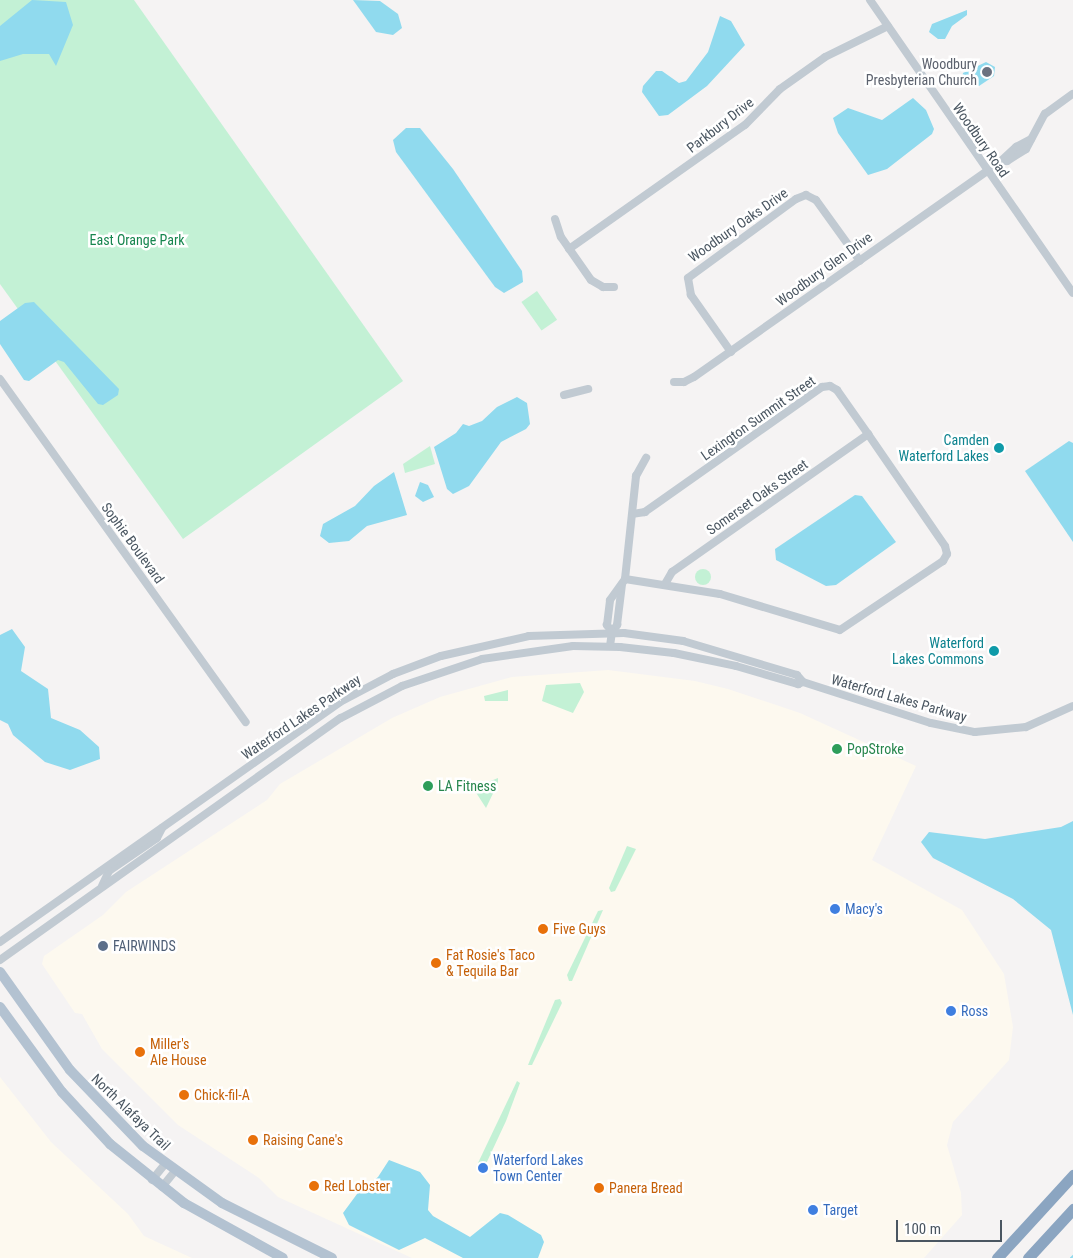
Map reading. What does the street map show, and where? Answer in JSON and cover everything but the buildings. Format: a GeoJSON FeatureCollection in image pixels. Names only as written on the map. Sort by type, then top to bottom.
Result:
{"type":"FeatureCollection","features":[{"type":"Feature","properties":{"kind":"highway"},"geometry":{"type":"LineString","coordinates":[[997,1258],[1073,1174]]}},
{"type":"Feature","properties":{"kind":"highway"},"geometry":{"type":"LineString","coordinates":[[1028,1258],[1073,1209]]}},
{"type":"Feature","properties":{"kind":"main road","name":"North Alafaya Trail"},"geometry":{"type":"LineString","coordinates":[[0,972],[87,1090],[125,1130],[165,1164],[242,1214],[332,1258]]}},
{"type":"Feature","properties":{"kind":"main road"},"geometry":{"type":"LineString","coordinates":[[0,1008],[80,1113],[110,1144],[152,1180],[211,1220],[283,1258]]}},
{"type":"Feature","properties":{"kind":"street","name":"Woodbury Road"},"geometry":{"type":"LineString","coordinates":[[870,0],[1073,293]]}},
{"type":"Feature","properties":{"kind":"street","name":"Parkbury Drive"},"geometry":{"type":"LineString","coordinates":[[569,249],[745,125],[780,89],[825,57],[888,26]]}},
{"type":"Feature","properties":{"kind":"street","name":"Woodbury Glen Drive"},"geometry":{"type":"LineString","coordinates":[[674,382],[689,380],[987,170],[1001,161],[1007,162],[1020,153],[1031,139],[1045,114],[1073,94]]}},
{"type":"Feature","properties":{"kind":"street","name":"Woodbury Oaks Drive"},"geometry":{"type":"LineString","coordinates":[[731,352],[691,295],[688,278],[796,198],[806,195],[816,200],[860,261]]}},
{"type":"Feature","properties":{"kind":"street"},"geometry":{"type":"LineString","coordinates":[[555,219],[558,232],[594,283],[614,287]]}},
{"type":"Feature","properties":{"kind":"street","name":"Sophie Boulevard"},"geometry":{"type":"LineString","coordinates":[[0,379],[246,722]]}},
{"type":"Feature","properties":{"kind":"street","name":"Lexington Summit Street"},"geometry":{"type":"LineString","coordinates":[[624,581],[665,584],[729,596],[840,630],[942,561],[947,554],[945,546],[837,390],[824,386],[645,512],[633,514]]}},
{"type":"Feature","properties":{"kind":"street"},"geometry":{"type":"LineString","coordinates":[[564,395],[588,389]]}},
{"type":"Feature","properties":{"kind":"street","name":"Somerset Oaks Street"},"geometry":{"type":"LineString","coordinates":[[665,584],[672,572],[868,434]]}},
{"type":"Feature","properties":{"kind":"street"},"geometry":{"type":"LineString","coordinates":[[610,646],[612,632],[607,625],[610,600],[624,581],[637,471],[646,458]]}},
{"type":"Feature","properties":{"kind":"street","name":"Waterford Lakes Parkway"},"geometry":{"type":"LineString","coordinates":[[0,942],[340,702],[386,678],[428,661],[516,638],[612,632],[683,641],[796,675],[803,682],[924,721],[967,731],[993,732],[1026,727],[1073,706]]}},
{"type":"Feature","properties":{"kind":"street","name":"Waterford Lakes Parkway"},"geometry":{"type":"LineString","coordinates":[[0,960],[333,723],[384,694],[432,674],[514,652],[560,647],[610,646],[689,655],[798,684],[803,682]]}},
{"type":"Feature","properties":{"kind":"street"},"geometry":{"type":"LineString","coordinates":[[428,661],[432,674]]}},
{"type":"Feature","properties":{"kind":"street"},"geometry":{"type":"LineString","coordinates":[[101,887],[109,871],[157,838],[163,826]]}},
{"type":"Feature","properties":{"kind":"street"},"geometry":{"type":"LineString","coordinates":[[152,1180],[165,1164]]}},
{"type":"Feature","properties":{"kind":"street"},"geometry":{"type":"LineString","coordinates":[[162,1187],[175,1171]]}},
{"type":"Feature","properties":{"kind":"shaded area","name":"Waterford Lakes Town Center"},"geometry":{"type":"Polygon","coordinates":[[[608,670],[695,681],[728,689],[800,713],[916,766],[872,860],[962,910],[1004,974],[1013,1027],[1009,1060],[953,1122],[947,1145],[961,1193],[962,1215],[924,1258],[412,1258],[278,1197],[259,1178],[178,1125],[102,1049],[82,1014],[75,1013],[42,964],[44,956],[103,915],[126,892],[267,800],[280,784],[392,718],[440,697],[512,677],[608,670]]]}},
{"type":"Feature","properties":{"kind":"shaded area"},"geometry":{"type":"Polygon","coordinates":[[[0,1077],[51,1142],[128,1214],[144,1236],[192,1258],[0,1258],[0,1077]]]}},
{"type":"Feature","properties":{"kind":"green space","name":"East Orange Park"},"geometry":{"type":"Polygon","coordinates":[[[0,0],[134,0],[403,381],[183,539],[0,284],[0,0]]]}},
{"type":"Feature","properties":{"kind":"green space"},"geometry":{"type":"Polygon","coordinates":[[[537,291],[557,320],[542,331],[521,302],[537,291]]]}},
{"type":"Feature","properties":{"kind":"green space"},"geometry":{"type":"Polygon","coordinates":[[[430,446],[435,464],[405,473],[403,464],[430,446]]]}},
{"type":"Feature","properties":{"kind":"green space"},"geometry":{"type":"Polygon","coordinates":[[[700,569],[706,569],[711,574],[709,583],[700,585],[695,580],[695,574],[700,569]]]}},
{"type":"Feature","properties":{"kind":"green space"},"geometry":{"type":"Polygon","coordinates":[[[580,683],[584,692],[573,713],[542,701],[546,685],[580,683]]]}},
{"type":"Feature","properties":{"kind":"green space"},"geometry":{"type":"Polygon","coordinates":[[[508,690],[508,701],[485,701],[484,696],[508,690]]]}},
{"type":"Feature","properties":{"kind":"green space"},"geometry":{"type":"Polygon","coordinates":[[[498,778],[498,783],[486,808],[473,788],[498,778]]]}},
{"type":"Feature","properties":{"kind":"green space"},"geometry":{"type":"Polygon","coordinates":[[[627,846],[636,849],[615,891],[611,892],[609,888],[627,846]]]}},
{"type":"Feature","properties":{"kind":"green space"},"geometry":{"type":"Polygon","coordinates":[[[603,910],[572,981],[569,981],[567,975],[598,911],[603,910]]]}},
{"type":"Feature","properties":{"kind":"green space"},"geometry":{"type":"Polygon","coordinates":[[[560,999],[562,1003],[532,1065],[528,1065],[555,1000],[560,999]]]}},
{"type":"Feature","properties":{"kind":"green space"},"geometry":{"type":"Polygon","coordinates":[[[517,1081],[520,1083],[506,1121],[485,1166],[481,1168],[478,1163],[517,1081]]]}},
{"type":"Feature","properties":{"kind":"water"},"geometry":{"type":"Polygon","coordinates":[[[32,0],[66,2],[73,25],[56,66],[49,54],[23,54],[0,61],[0,26],[32,0]]]}},
{"type":"Feature","properties":{"kind":"water"},"geometry":{"type":"Polygon","coordinates":[[[353,0],[380,1],[398,14],[402,28],[393,35],[376,32],[353,0]]]}},
{"type":"Feature","properties":{"kind":"water"},"geometry":{"type":"Polygon","coordinates":[[[967,10],[967,15],[952,26],[945,39],[938,39],[929,32],[932,24],[967,10]]]}},
{"type":"Feature","properties":{"kind":"water"},"geometry":{"type":"Polygon","coordinates":[[[720,16],[731,21],[745,45],[707,86],[668,115],[659,116],[642,92],[643,86],[656,71],[662,71],[679,83],[686,81],[708,52],[720,16]]]}},
{"type":"Feature","properties":{"kind":"water"},"geometry":{"type":"Polygon","coordinates":[[[986,62],[995,67],[994,76],[979,86],[967,85],[962,79],[963,73],[986,62]]]}},
{"type":"Feature","properties":{"kind":"water"},"geometry":{"type":"Polygon","coordinates":[[[913,98],[926,110],[934,129],[932,134],[887,169],[868,175],[838,133],[833,118],[848,108],[882,120],[913,98]]]}},
{"type":"Feature","properties":{"kind":"water"},"geometry":{"type":"Polygon","coordinates":[[[406,128],[420,128],[453,169],[522,271],[523,282],[504,293],[495,287],[396,152],[393,140],[406,128]]]}},
{"type":"Feature","properties":{"kind":"water"},"geometry":{"type":"Polygon","coordinates":[[[34,302],[119,389],[118,395],[103,405],[98,404],[64,362],[58,360],[29,381],[24,380],[0,344],[0,321],[25,303],[34,302]]]}},
{"type":"Feature","properties":{"kind":"water"},"geometry":{"type":"Polygon","coordinates":[[[517,397],[527,403],[530,424],[526,429],[501,442],[469,486],[453,494],[447,489],[434,447],[456,433],[463,424],[469,426],[482,421],[497,407],[517,397]]]}},
{"type":"Feature","properties":{"kind":"water"},"geometry":{"type":"Polygon","coordinates":[[[1069,441],[1073,443],[1073,542],[1025,471],[1069,441]]]}},
{"type":"Feature","properties":{"kind":"water"},"geometry":{"type":"Polygon","coordinates":[[[394,472],[407,515],[367,526],[349,541],[329,543],[320,536],[323,524],[355,506],[374,486],[394,472]]]}},
{"type":"Feature","properties":{"kind":"water"},"geometry":{"type":"Polygon","coordinates":[[[420,482],[428,485],[434,497],[423,502],[415,496],[420,482]]]}},
{"type":"Feature","properties":{"kind":"water"},"geometry":{"type":"Polygon","coordinates":[[[855,495],[862,496],[896,542],[836,585],[826,586],[776,560],[775,549],[855,495]]]}},
{"type":"Feature","properties":{"kind":"water"},"geometry":{"type":"Polygon","coordinates":[[[12,629],[25,647],[21,671],[48,689],[51,718],[80,730],[99,747],[100,759],[70,770],[45,762],[13,735],[8,724],[0,720],[0,635],[12,629]]]}},
{"type":"Feature","properties":{"kind":"water"},"geometry":{"type":"Polygon","coordinates":[[[1073,821],[1073,1015],[1051,930],[1013,899],[933,858],[921,842],[929,832],[985,839],[1061,827],[1073,821]]]}},
{"type":"Feature","properties":{"kind":"water"},"geometry":{"type":"Polygon","coordinates":[[[389,1160],[420,1172],[430,1185],[428,1210],[433,1216],[470,1237],[500,1213],[508,1215],[541,1235],[544,1242],[538,1258],[463,1258],[425,1238],[399,1250],[349,1225],[343,1213],[357,1194],[378,1177],[389,1160]]]}},
{"type":"Feature","properties":{"kind":"place","name":"Woodbury Presbyterian Church"},"geometry":{"type":"Point","coordinates":[987,72]}},
{"type":"Feature","properties":{"kind":"place","name":"Camden Waterford Lakes"},"geometry":{"type":"Point","coordinates":[999,448]}},
{"type":"Feature","properties":{"kind":"place","name":"Waterford Lakes Commons"},"geometry":{"type":"Point","coordinates":[994,651]}},
{"type":"Feature","properties":{"kind":"place","name":"PopStroke"},"geometry":{"type":"Point","coordinates":[837,749]}},
{"type":"Feature","properties":{"kind":"place","name":"LA Fitness"},"geometry":{"type":"Point","coordinates":[428,786]}},
{"type":"Feature","properties":{"kind":"place","name":"Macy's"},"geometry":{"type":"Point","coordinates":[835,909]}},
{"type":"Feature","properties":{"kind":"place","name":"Five Guys"},"geometry":{"type":"Point","coordinates":[543,929]}},
{"type":"Feature","properties":{"kind":"place","name":"FAIRWINDS"},"geometry":{"type":"Point","coordinates":[103,946]}},
{"type":"Feature","properties":{"kind":"place","name":"Fat Rosie's Taco & Tequila Bar"},"geometry":{"type":"Point","coordinates":[436,963]}},
{"type":"Feature","properties":{"kind":"place","name":"Ross"},"geometry":{"type":"Point","coordinates":[951,1011]}},
{"type":"Feature","properties":{"kind":"place","name":"Miller's Ale House"},"geometry":{"type":"Point","coordinates":[140,1052]}},
{"type":"Feature","properties":{"kind":"place","name":"Chick-fil-A"},"geometry":{"type":"Point","coordinates":[184,1095]}},
{"type":"Feature","properties":{"kind":"place","name":"Raising Cane's"},"geometry":{"type":"Point","coordinates":[253,1140]}},
{"type":"Feature","properties":{"kind":"place","name":"Waterford Lakes Town Center"},"geometry":{"type":"Point","coordinates":[483,1168]}},
{"type":"Feature","properties":{"kind":"place","name":"Red Lobster"},"geometry":{"type":"Point","coordinates":[314,1186]}},
{"type":"Feature","properties":{"kind":"place","name":"Panera Bread"},"geometry":{"type":"Point","coordinates":[599,1188]}},
{"type":"Feature","properties":{"kind":"place","name":"Target"},"geometry":{"type":"Point","coordinates":[813,1210]}}]}
